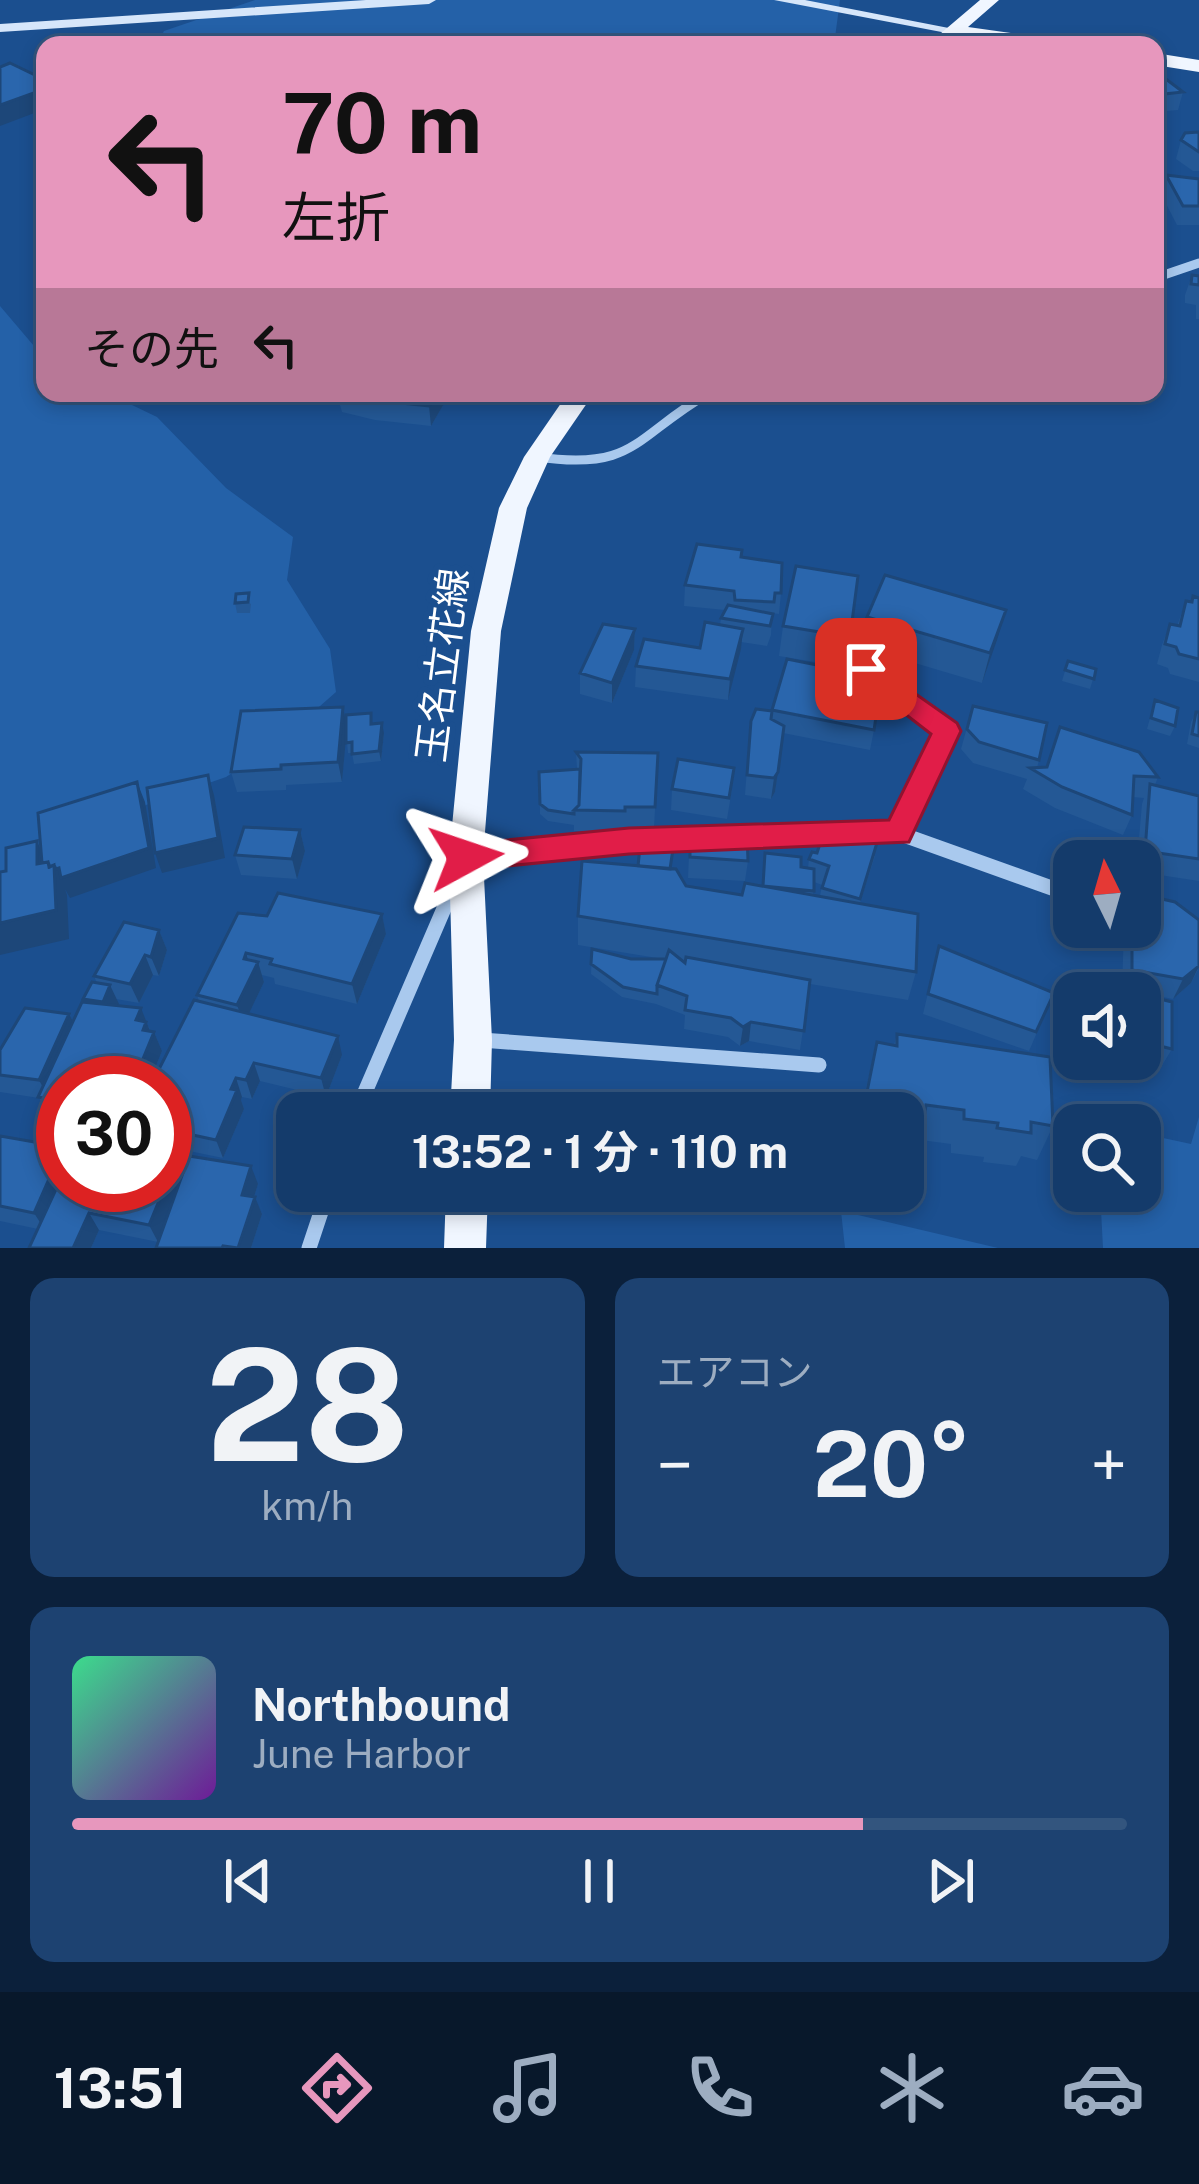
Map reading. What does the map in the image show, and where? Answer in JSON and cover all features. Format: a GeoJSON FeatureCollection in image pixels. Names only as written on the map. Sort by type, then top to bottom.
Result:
{"type":"FeatureCollection","features":[{"type":"Feature","properties":{"kind":"main road"},"geometry":{"type":"LineString","coordinates":[[945,36],[989,0]]}},
{"type":"Feature","properties":{"kind":"main road"},"geometry":{"type":"LineString","coordinates":[[952,29],[1000,36]]}},
{"type":"Feature","properties":{"kind":"main road"},"geometry":{"type":"LineString","coordinates":[[1164,60],[1199,66]]}},
{"type":"Feature","properties":{"kind":"main road","name":"玉名立花線"},"geometry":{"type":"LineString","coordinates":[[471,1092],[466,857],[486,631],[513,508],[537,457],[575,402]]}},
{"type":"Feature","properties":{"kind":"main road"},"geometry":{"type":"LineString","coordinates":[[465,1248],[466,1212]]}},
{"type":"Feature","properties":{"kind":"street"},"geometry":{"type":"LineString","coordinates":[[0,28],[429,0]]}},
{"type":"Feature","properties":{"kind":"street"},"geometry":{"type":"LineString","coordinates":[[781,0],[952,29]]}},
{"type":"Feature","properties":{"kind":"street"},"geometry":{"type":"LineString","coordinates":[[1164,275],[1199,262]]}},
{"type":"Feature","properties":{"kind":"street"},"geometry":{"type":"LineString","coordinates":[[537,457],[587,463],[626,454],[691,402]]}},
{"type":"Feature","properties":{"kind":"street"},"geometry":{"type":"LineString","coordinates":[[866,669],[947,731],[898,833]]}},
{"type":"Feature","properties":{"kind":"street"},"geometry":{"type":"LineString","coordinates":[[365,1092],[466,857],[629,841],[898,833],[1053,888]]}},
{"type":"Feature","properties":{"kind":"street"},"geometry":{"type":"LineString","coordinates":[[473,1040],[819,1065]]}},
{"type":"Feature","properties":{"kind":"street"},"geometry":{"type":"LineString","coordinates":[[309,1248],[321,1212]]}},
{"type":"Feature","properties":{"kind":"shaded area"},"geometry":{"type":"Polygon","coordinates":[[[255,0],[840,0],[835,36],[162,36],[164,31],[255,0]]]}},
{"type":"Feature","properties":{"kind":"shaded area"},"geometry":{"type":"Polygon","coordinates":[[[0,306],[36,348],[36,402],[126,402],[157,417],[226,488],[293,537],[287,580],[330,649],[336,692],[278,743],[226,777],[146,805],[18,902],[0,907],[0,306]]]}},
{"type":"Feature","properties":{"kind":"shaded area"},"geometry":{"type":"Polygon","coordinates":[[[1199,1117],[1199,1248],[1103,1248],[1101,1212],[1161,1212],[1161,1138],[1191,1144],[1199,1117]]]}},
{"type":"Feature","properties":{"kind":"shaded area"},"geometry":{"type":"Polygon","coordinates":[[[841,1212],[998,1248],[845,1248],[841,1212]]]}},
{"type":"Feature","properties":{"kind":"building"},"geometry":{"type":"Polygon","coordinates":[[[10,63],[36,74],[36,92],[0,105],[0,67],[10,63]]]}},
{"type":"Feature","properties":{"kind":"building"},"geometry":{"type":"Polygon","coordinates":[[[1164,78],[1183,92],[1164,94],[1164,78]]]}},
{"type":"Feature","properties":{"kind":"building"},"geometry":{"type":"Polygon","coordinates":[[[1199,132],[1199,152],[1181,140],[1185,133],[1199,132]]]}},
{"type":"Feature","properties":{"kind":"building"},"geometry":{"type":"Polygon","coordinates":[[[1166,175],[1199,179],[1199,206],[1183,206],[1166,175]]]}},
{"type":"Feature","properties":{"kind":"building"},"geometry":{"type":"Polygon","coordinates":[[[697,544],[742,550],[741,557],[782,563],[781,593],[775,593],[774,602],[735,600],[734,591],[685,585],[697,544]]]}},
{"type":"Feature","properties":{"kind":"building"},"geometry":{"type":"Polygon","coordinates":[[[796,566],[858,576],[850,637],[783,626],[796,566]]]}},
{"type":"Feature","properties":{"kind":"building"},"geometry":{"type":"Polygon","coordinates":[[[885,575],[1006,610],[990,653],[867,617],[885,575]]]}},
{"type":"Feature","properties":{"kind":"building"},"geometry":{"type":"Polygon","coordinates":[[[249,593],[248,602],[235,603],[236,594],[249,593]]]}},
{"type":"Feature","properties":{"kind":"building"},"geometry":{"type":"Polygon","coordinates":[[[1193,596],[1199,598],[1199,659],[1165,644],[1170,624],[1180,626],[1186,601],[1192,602],[1193,596]]]}},
{"type":"Feature","properties":{"kind":"building"},"geometry":{"type":"Polygon","coordinates":[[[728,605],[773,614],[770,626],[721,618],[728,605]]]}},
{"type":"Feature","properties":{"kind":"building"},"geometry":{"type":"Polygon","coordinates":[[[705,622],[743,629],[730,679],[636,666],[644,639],[700,648],[705,622]]]}},
{"type":"Feature","properties":{"kind":"building"},"geometry":{"type":"Polygon","coordinates":[[[603,624],[635,629],[612,683],[580,673],[603,624]]]}},
{"type":"Feature","properties":{"kind":"building"},"geometry":{"type":"Polygon","coordinates":[[[787,659],[882,678],[874,730],[772,710],[787,659]]]}},
{"type":"Feature","properties":{"kind":"building"},"geometry":{"type":"Polygon","coordinates":[[[1068,661],[1096,669],[1094,679],[1065,670],[1068,661]]]}},
{"type":"Feature","properties":{"kind":"building"},"geometry":{"type":"Polygon","coordinates":[[[1155,700],[1178,708],[1175,726],[1151,718],[1155,700]]]}},
{"type":"Feature","properties":{"kind":"building"},"geometry":{"type":"Polygon","coordinates":[[[973,706],[1047,723],[1039,760],[979,742],[967,729],[973,706]]]}},
{"type":"Feature","properties":{"kind":"building"},"geometry":{"type":"Polygon","coordinates":[[[343,707],[338,762],[231,772],[241,711],[343,707]]]}},
{"type":"Feature","properties":{"kind":"building"},"geometry":{"type":"Polygon","coordinates":[[[756,709],[772,711],[771,719],[784,726],[774,778],[747,775],[756,709]]]}},
{"type":"Feature","properties":{"kind":"building"},"geometry":{"type":"Polygon","coordinates":[[[1199,712],[1199,736],[1192,734],[1199,712]]]}},
{"type":"Feature","properties":{"kind":"building"},"geometry":{"type":"Polygon","coordinates":[[[371,713],[371,724],[382,723],[379,751],[352,754],[352,742],[346,743],[346,715],[371,713]]]}},
{"type":"Feature","properties":{"kind":"building"},"geometry":{"type":"Polygon","coordinates":[[[1060,727],[1139,752],[1158,777],[1134,776],[1132,815],[1062,787],[1030,768],[1047,767],[1060,727]]]}},
{"type":"Feature","properties":{"kind":"building"},"geometry":{"type":"Polygon","coordinates":[[[576,752],[658,753],[655,807],[574,810],[579,805],[581,759],[576,752]]]}},
{"type":"Feature","properties":{"kind":"building"},"geometry":{"type":"Polygon","coordinates":[[[678,759],[734,768],[729,798],[672,789],[678,759]]]}},
{"type":"Feature","properties":{"kind":"building"},"geometry":{"type":"Polygon","coordinates":[[[580,769],[579,805],[574,814],[540,804],[539,772],[580,769]]]}},
{"type":"Feature","properties":{"kind":"building"},"geometry":{"type":"Polygon","coordinates":[[[208,775],[218,838],[155,853],[147,788],[208,775]]]}},
{"type":"Feature","properties":{"kind":"building"},"geometry":{"type":"Polygon","coordinates":[[[137,782],[149,848],[61,878],[59,868],[42,863],[38,813],[137,782]]]}},
{"type":"Feature","properties":{"kind":"building"},"geometry":{"type":"Polygon","coordinates":[[[1150,784],[1199,796],[1199,859],[1161,853],[1161,840],[1146,840],[1150,784]]]}},
{"type":"Feature","properties":{"kind":"building"},"geometry":{"type":"Polygon","coordinates":[[[827,822],[879,836],[860,899],[822,888],[829,866],[809,859],[812,852],[817,853],[827,822]]]}},
{"type":"Feature","properties":{"kind":"building"},"geometry":{"type":"Polygon","coordinates":[[[244,827],[300,830],[292,859],[235,855],[244,827]]]}},
{"type":"Feature","properties":{"kind":"building"},"geometry":{"type":"Polygon","coordinates":[[[690,831],[747,834],[748,861],[690,857],[690,831]]]}},
{"type":"Feature","properties":{"kind":"building"},"geometry":{"type":"Polygon","coordinates":[[[641,838],[674,842],[670,869],[638,866],[641,838]]]}},
{"type":"Feature","properties":{"kind":"building"},"geometry":{"type":"Polygon","coordinates":[[[37,841],[37,864],[54,865],[56,910],[0,923],[0,872],[6,871],[6,848],[37,841]]]}},
{"type":"Feature","properties":{"kind":"building"},"geometry":{"type":"Polygon","coordinates":[[[765,853],[801,857],[801,867],[814,869],[814,891],[763,886],[765,853]]]}},
{"type":"Feature","properties":{"kind":"building"},"geometry":{"type":"Polygon","coordinates":[[[582,861],[676,869],[686,886],[742,895],[745,883],[918,914],[916,972],[578,916],[582,861]]]}},
{"type":"Feature","properties":{"kind":"building"},"geometry":{"type":"Polygon","coordinates":[[[278,893],[382,914],[352,984],[270,964],[272,959],[246,953],[244,959],[258,962],[237,1005],[197,995],[238,913],[267,916],[278,893]]]}},
{"type":"Feature","properties":{"kind":"building"},"geometry":{"type":"Polygon","coordinates":[[[1161,899],[1175,902],[1199,920],[1199,966],[1183,979],[1132,970],[1132,948],[1161,948],[1161,899]]]}},
{"type":"Feature","properties":{"kind":"building"},"geometry":{"type":"Polygon","coordinates":[[[124,922],[159,930],[151,957],[145,955],[130,984],[94,976],[124,922]]]}},
{"type":"Feature","properties":{"kind":"building"},"geometry":{"type":"Polygon","coordinates":[[[939,946],[1053,993],[1036,1032],[928,994],[939,946]]]}},
{"type":"Feature","properties":{"kind":"building"},"geometry":{"type":"Polygon","coordinates":[[[592,949],[631,959],[666,959],[657,994],[623,987],[591,964],[592,949]]]}},
{"type":"Feature","properties":{"kind":"building"},"geometry":{"type":"Polygon","coordinates":[[[669,950],[685,963],[686,957],[810,980],[804,1031],[751,1022],[743,1027],[731,1018],[685,1010],[687,996],[657,985],[669,950]]]}},
{"type":"Feature","properties":{"kind":"building"},"geometry":{"type":"Polygon","coordinates":[[[92,982],[110,985],[103,1002],[83,999],[92,982]]]}},
{"type":"Feature","properties":{"kind":"building"},"geometry":{"type":"Polygon","coordinates":[[[1161,999],[1172,1002],[1172,1049],[1161,1046],[1161,999]]]}},
{"type":"Feature","properties":{"kind":"building"},"geometry":{"type":"Polygon","coordinates":[[[194,1000],[338,1036],[321,1078],[254,1063],[246,1080],[236,1078],[231,1089],[237,1090],[216,1140],[192,1135],[192,1056],[166,1056],[194,1000]]]}},
{"type":"Feature","properties":{"kind":"building"},"geometry":{"type":"Polygon","coordinates":[[[82,1002],[141,1008],[136,1020],[146,1022],[143,1030],[154,1032],[144,1056],[57,1056],[82,1002]]]}},
{"type":"Feature","properties":{"kind":"building"},"geometry":{"type":"Polygon","coordinates":[[[25,1008],[69,1014],[50,1056],[36,1056],[36,1080],[0,1075],[0,1050],[25,1008]]]}},
{"type":"Feature","properties":{"kind":"building"},"geometry":{"type":"Polygon","coordinates":[[[897,1034],[1050,1057],[1053,1126],[1031,1122],[1031,1133],[997,1128],[998,1123],[964,1119],[964,1110],[926,1105],[924,1119],[924,1092],[867,1092],[877,1042],[897,1046],[897,1034]]]}},
{"type":"Feature","properties":{"kind":"building"},"geometry":{"type":"Polygon","coordinates":[[[0,1136],[36,1142],[34,1213],[0,1206],[0,1136]]]}},
{"type":"Feature","properties":{"kind":"building"},"geometry":{"type":"Polygon","coordinates":[[[192,1156],[251,1166],[242,1195],[255,1197],[238,1248],[156,1248],[169,1212],[192,1212],[192,1156]]]}},
{"type":"Feature","properties":{"kind":"building"},"geometry":{"type":"Polygon","coordinates":[[[46,1212],[154,1212],[149,1225],[89,1213],[73,1248],[29,1248],[46,1212]]]}},
{"type":"Feature","properties":{"kind":"route"},"geometry":{"type":"LineString","coordinates":[[466,857],[629,841],[898,833],[947,731],[866,669]]}}]}
